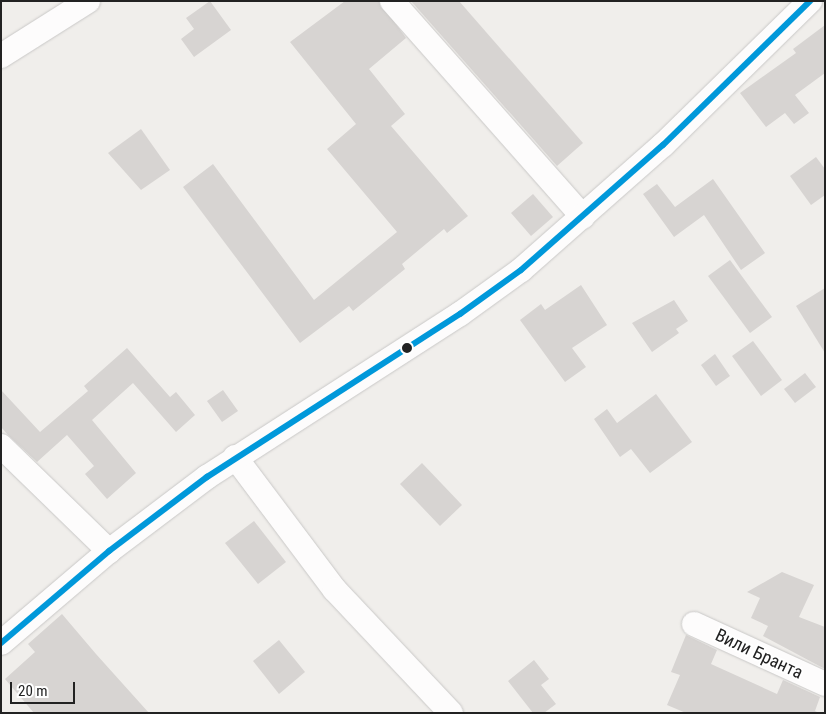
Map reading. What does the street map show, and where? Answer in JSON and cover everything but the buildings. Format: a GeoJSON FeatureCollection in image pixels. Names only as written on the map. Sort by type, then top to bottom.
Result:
{"type":"FeatureCollection","features":[{"type":"Feature","properties":{"kind":"street"},"geometry":{"type":"LineString","coordinates":[[1,56],[88,1]]}},
{"type":"Feature","properties":{"kind":"street"},"geometry":{"type":"LineString","coordinates":[[392,1],[583,217]]}},
{"type":"Feature","properties":{"kind":"street"},"geometry":{"type":"LineString","coordinates":[[1,643],[109,551],[235,457],[460,314],[583,217],[810,1]]}},
{"type":"Feature","properties":{"kind":"street"},"geometry":{"type":"LineString","coordinates":[[1,446],[109,551]]}},
{"type":"Feature","properties":{"kind":"street"},"geometry":{"type":"LineString","coordinates":[[235,457],[335,590],[451,713]]}},
{"type":"Feature","properties":{"kind":"street","name":"Вили Бранта"},"geometry":{"type":"LineString","coordinates":[[694,624],[825,684]]}},
{"type":"Feature","properties":{"kind":"transit line"},"geometry":{"type":"LineString","coordinates":[[1,643],[109,551],[207,477],[460,314],[521,270],[663,145],[810,1]]}}]}
